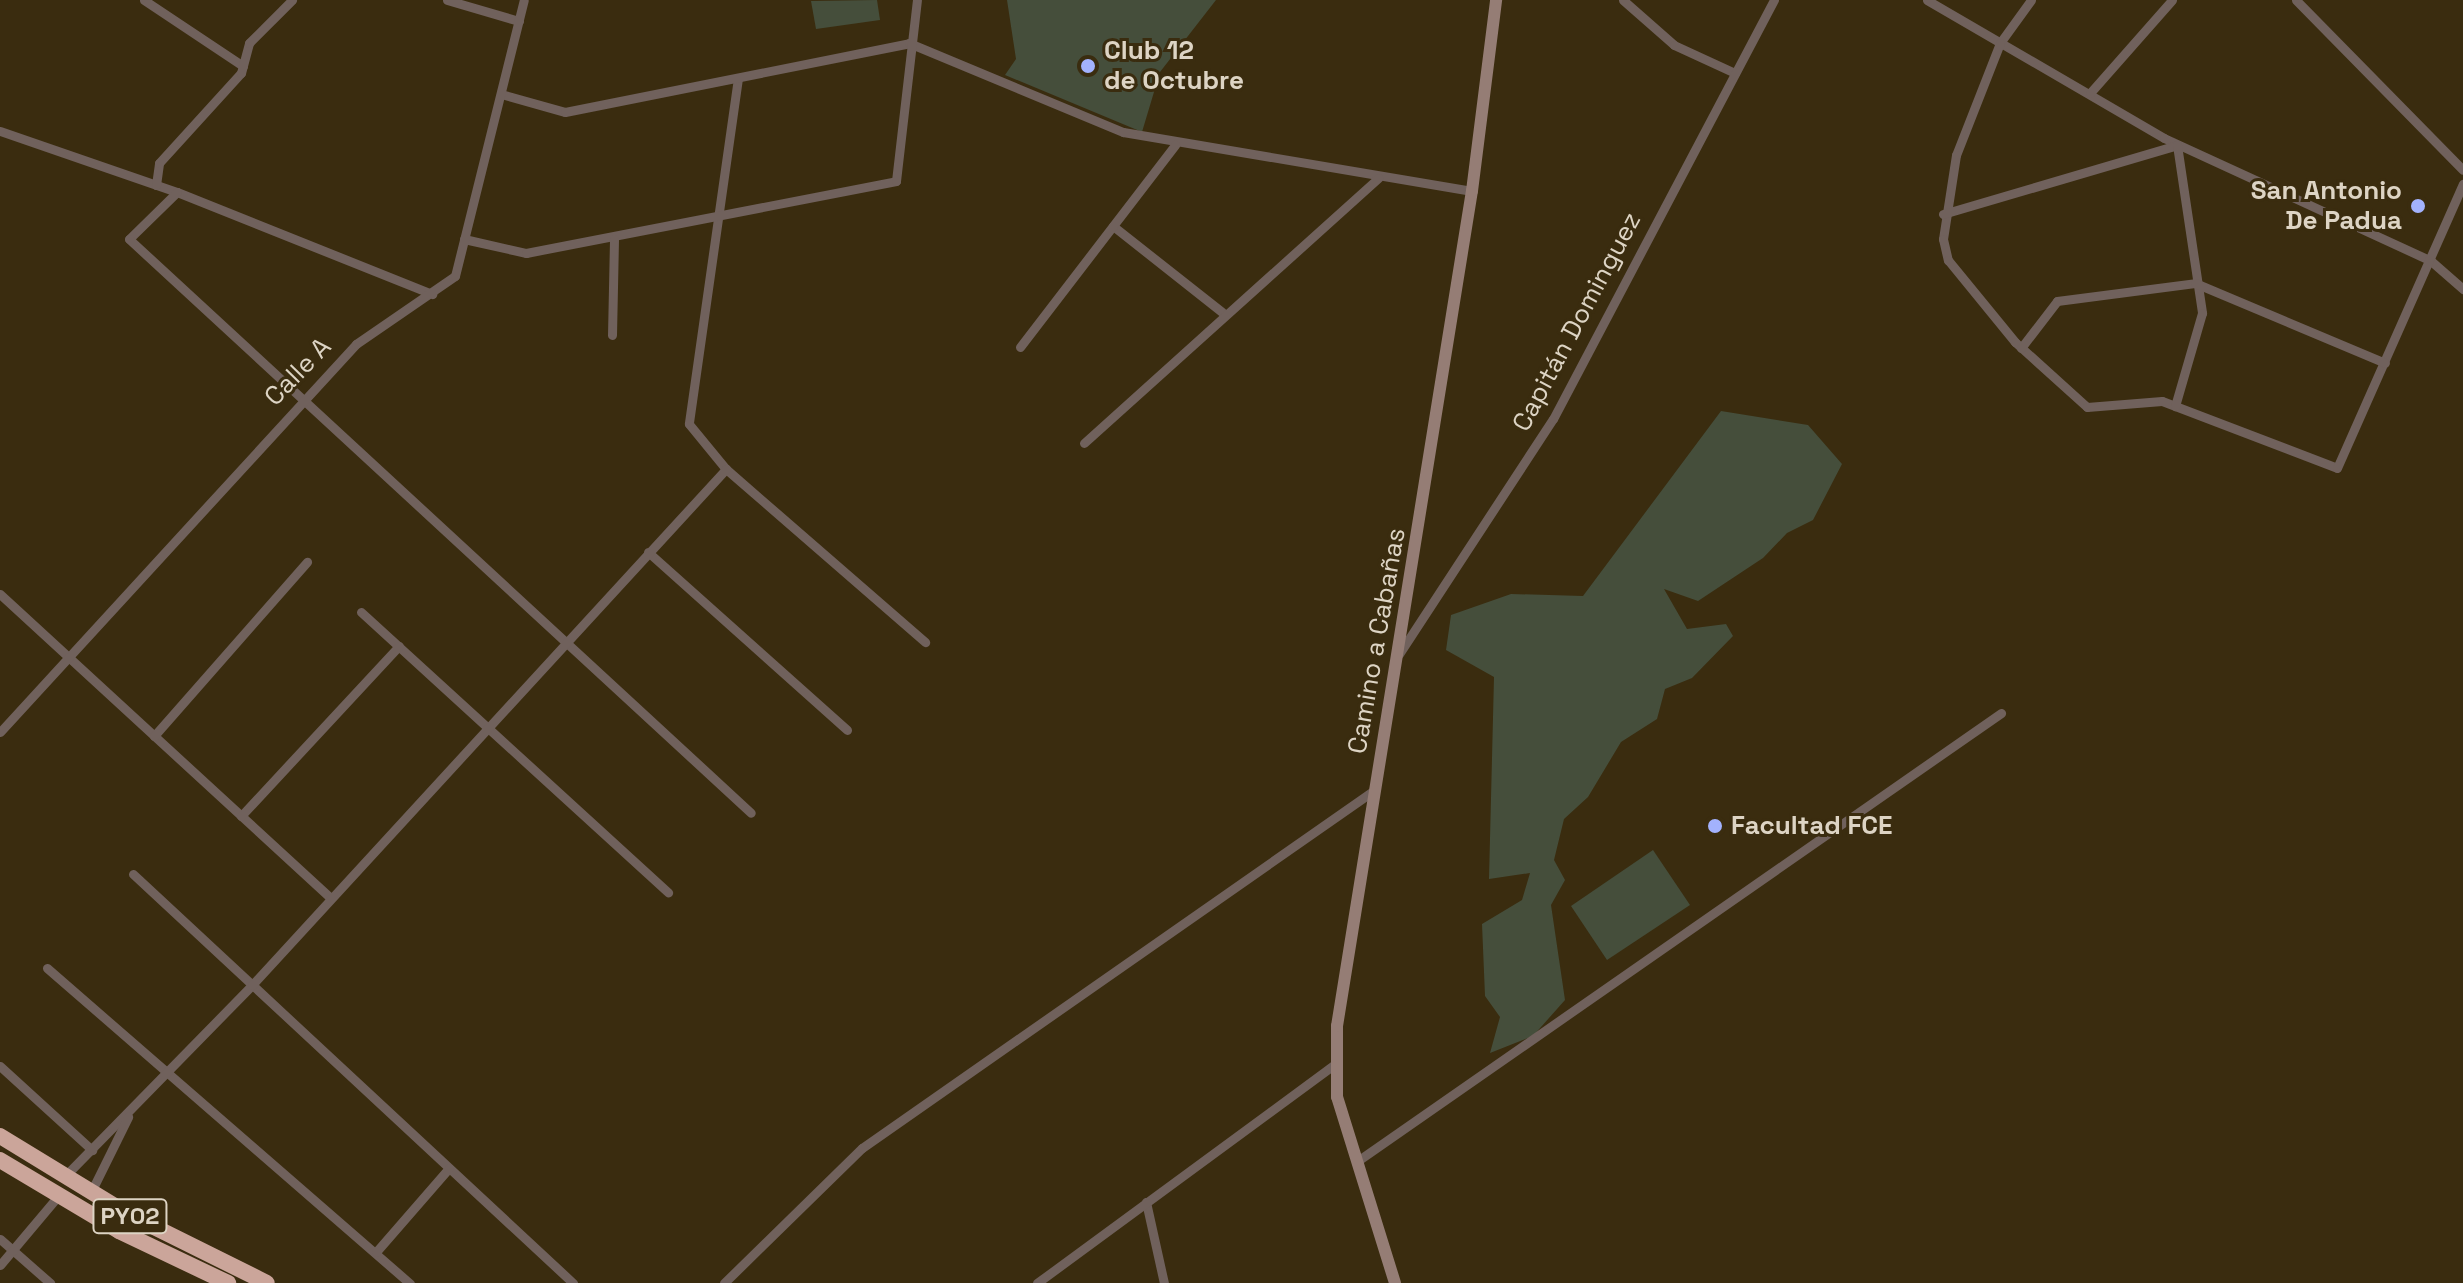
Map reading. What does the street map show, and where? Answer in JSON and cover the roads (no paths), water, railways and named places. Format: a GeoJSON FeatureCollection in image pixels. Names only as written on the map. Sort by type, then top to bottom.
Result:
{"type":"FeatureCollection","features":[{"type":"Feature","properties":{"kind":"highway","name":"PY02"},"geometry":{"type":"LineString","coordinates":[[0,1136],[91,1192],[267,1283]]}},
{"type":"Feature","properties":{"kind":"highway","name":"PY02"},"geometry":{"type":"LineString","coordinates":[[0,1160],[59,1195],[225,1282]]}},
{"type":"Feature","properties":{"kind":"street"},"geometry":{"type":"LineString","coordinates":[[144,0],[243,66]]}},
{"type":"Feature","properties":{"kind":"street"},"geometry":{"type":"LineString","coordinates":[[156,185],[159,163],[243,66],[249,43],[292,0]]}},
{"type":"Feature","properties":{"kind":"street"},"geometry":{"type":"LineString","coordinates":[[447,0],[519,21]]}},
{"type":"Feature","properties":{"kind":"street","name":"Calle A"},"geometry":{"type":"LineString","coordinates":[[0,732],[300,400],[370,331],[432,294],[455,276],[524,0]]}},
{"type":"Feature","properties":{"kind":"street"},"geometry":{"type":"LineString","coordinates":[[464,239],[526,253],[716,222],[896,181],[909,43],[917,0]]}},
{"type":"Feature","properties":{"kind":"street","name":"Camino a Cabañas"},"geometry":{"type":"LineString","coordinates":[[1395,1283],[1356,1162],[1335,1064],[1373,791],[1399,654],[1472,191],[1496,0]]}},
{"type":"Feature","properties":{"kind":"street"},"geometry":{"type":"LineString","coordinates":[[1623,0],[1674,45],[1735,73]]}},
{"type":"Feature","properties":{"kind":"street","name":"Capitán Dominguez"},"geometry":{"type":"LineString","coordinates":[[1399,654],[1553,419],[1774,0]]}},
{"type":"Feature","properties":{"kind":"street"},"geometry":{"type":"LineString","coordinates":[[1927,0],[2177,145],[2431,261],[2463,289]]}},
{"type":"Feature","properties":{"kind":"street"},"geometry":{"type":"LineString","coordinates":[[2031,0],[2000,43],[1956,155],[1943,214],[1948,260],[2021,348],[2087,407],[2175,406],[2337,468],[2463,184]]}},
{"type":"Feature","properties":{"kind":"street"},"geometry":{"type":"LineString","coordinates":[[2090,93],[2172,0]]}},
{"type":"Feature","properties":{"kind":"street"},"geometry":{"type":"LineString","coordinates":[[2296,0],[2463,170]]}},
{"type":"Feature","properties":{"kind":"street"},"geometry":{"type":"LineString","coordinates":[[501,94],[565,112],[909,43],[1123,132],[1175,145],[1472,191]]}},
{"type":"Feature","properties":{"kind":"street"},"geometry":{"type":"LineString","coordinates":[[738,78],[687,409],[695,436],[726,469],[925,642]]}},
{"type":"Feature","properties":{"kind":"street"},"geometry":{"type":"LineString","coordinates":[[0,131],[177,192],[432,294]]}},
{"type":"Feature","properties":{"kind":"street"},"geometry":{"type":"LineString","coordinates":[[1020,347],[1175,145]]}},
{"type":"Feature","properties":{"kind":"street"},"geometry":{"type":"LineString","coordinates":[[1943,214],[2177,145]]}},
{"type":"Feature","properties":{"kind":"street"},"geometry":{"type":"LineString","coordinates":[[2175,406],[2200,338],[2177,145]]}},
{"type":"Feature","properties":{"kind":"street"},"geometry":{"type":"LineString","coordinates":[[1084,443],[1222,312],[1378,178]]}},
{"type":"Feature","properties":{"kind":"street"},"geometry":{"type":"LineString","coordinates":[[177,192],[129,239],[751,813]]}},
{"type":"Feature","properties":{"kind":"street"},"geometry":{"type":"LineString","coordinates":[[1113,226],[1222,312]]}},
{"type":"Feature","properties":{"kind":"street"},"geometry":{"type":"LineString","coordinates":[[612,335],[614,239]]}},
{"type":"Feature","properties":{"kind":"street"},"geometry":{"type":"LineString","coordinates":[[2021,348],[2057,301],[2195,283],[2385,363]]}},
{"type":"Feature","properties":{"kind":"street"},"geometry":{"type":"LineString","coordinates":[[65,1176],[252,985],[726,469]]}},
{"type":"Feature","properties":{"kind":"street"},"geometry":{"type":"LineString","coordinates":[[648,552],[847,730]]}},
{"type":"Feature","properties":{"kind":"street"},"geometry":{"type":"LineString","coordinates":[[154,736],[307,562]]}},
{"type":"Feature","properties":{"kind":"street"},"geometry":{"type":"LineString","coordinates":[[0,594],[331,898]]}},
{"type":"Feature","properties":{"kind":"street"},"geometry":{"type":"LineString","coordinates":[[361,612],[668,892]]}},
{"type":"Feature","properties":{"kind":"street"},"geometry":{"type":"LineString","coordinates":[[241,816],[399,646]]}},
{"type":"Feature","properties":{"kind":"street"},"geometry":{"type":"LineString","coordinates":[[1356,1162],[2001,713]]}},
{"type":"Feature","properties":{"kind":"street"},"geometry":{"type":"LineString","coordinates":[[724,1283],[862,1148],[1373,791]]}},
{"type":"Feature","properties":{"kind":"street"},"geometry":{"type":"LineString","coordinates":[[133,874],[573,1283]]}},
{"type":"Feature","properties":{"kind":"street"},"geometry":{"type":"LineString","coordinates":[[47,968],[410,1283]]}},
{"type":"Feature","properties":{"kind":"street"},"geometry":{"type":"LineString","coordinates":[[1037,1283],[1335,1064]]}},
{"type":"Feature","properties":{"kind":"street"},"geometry":{"type":"LineString","coordinates":[[0,1066],[92,1150]]}},
{"type":"Feature","properties":{"kind":"street"},"geometry":{"type":"LineString","coordinates":[[91,1192],[131,1110]]}},
{"type":"Feature","properties":{"kind":"street"},"geometry":{"type":"LineString","coordinates":[[376,1252],[449,1168]]}},
{"type":"Feature","properties":{"kind":"street"},"geometry":{"type":"LineString","coordinates":[[0,1265],[59,1195]]}},
{"type":"Feature","properties":{"kind":"street"},"geometry":{"type":"LineString","coordinates":[[1146,1202],[1164,1283]]}},
{"type":"Feature","properties":{"kind":"street"},"geometry":{"type":"LineString","coordinates":[[0,1239],[50,1283]]}},
{"type":"Feature","properties":{"kind":"place","name":"Club 12 de Octubre"},"geometry":{"type":"Point","coordinates":[1088,66]}},
{"type":"Feature","properties":{"kind":"place","name":"San Antonio De Padua"},"geometry":{"type":"Point","coordinates":[2418,206]}},
{"type":"Feature","properties":{"kind":"place","name":"Facultad FCE"},"geometry":{"type":"Point","coordinates":[1715,826]}}]}
